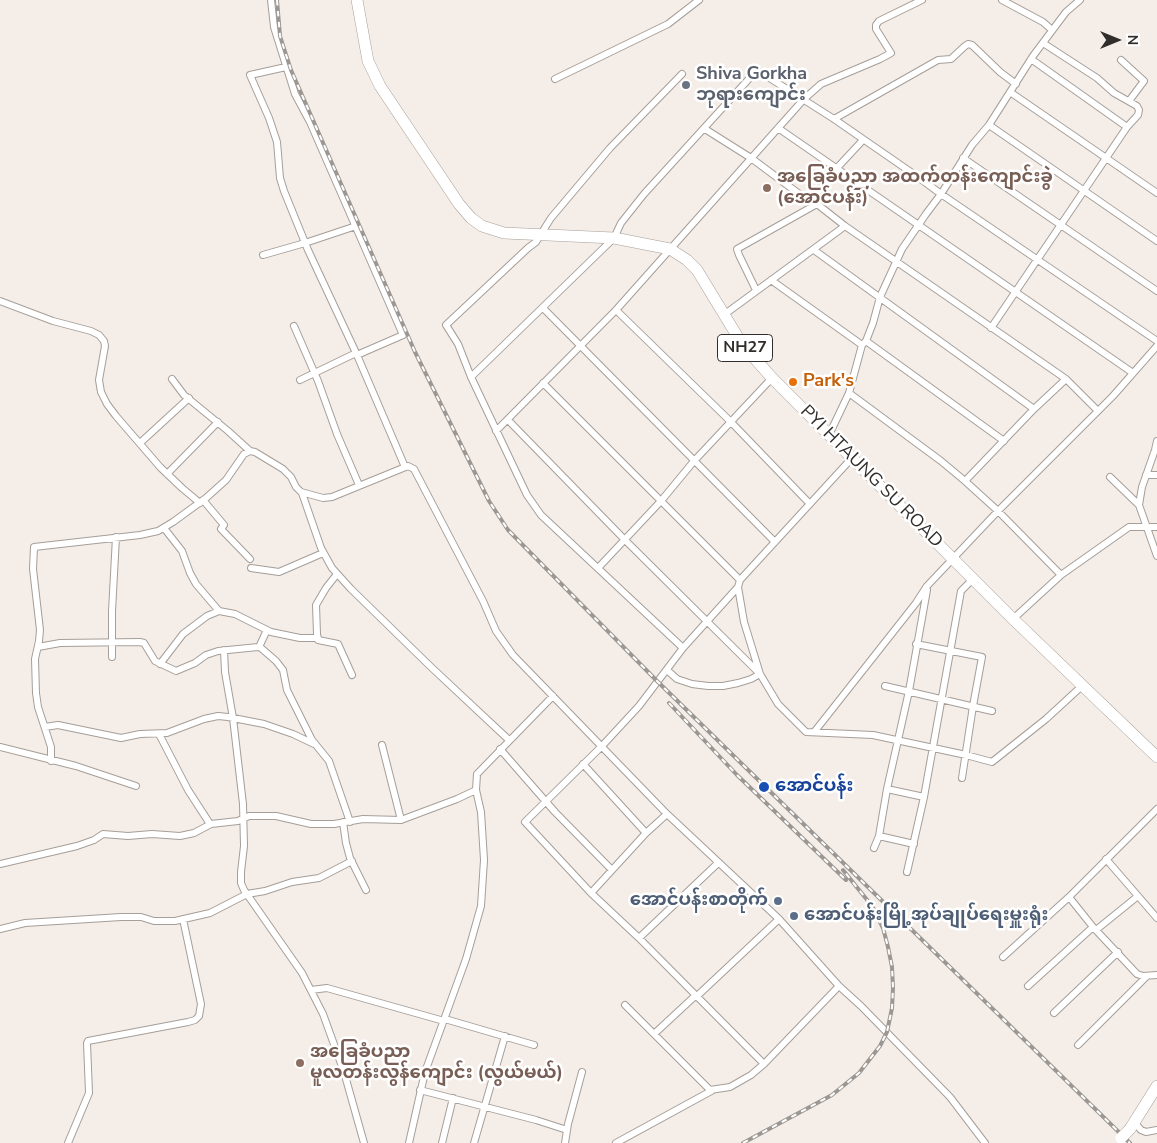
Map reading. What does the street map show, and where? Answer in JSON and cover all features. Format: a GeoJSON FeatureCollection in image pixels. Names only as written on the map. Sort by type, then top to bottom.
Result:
{"type":"FeatureCollection","features":[{"type":"Feature","properties":{"kind":"highway","name":"PYI HTAUNG SU ROAD"},"geometry":{"type":"LineString","coordinates":[[357,0],[368,61],[380,86],[459,204],[471,218],[482,226],[504,233],[614,238],[670,249],[687,260],[697,270],[742,344],[772,378],[1013,619],[1157,757]]}},
{"type":"Feature","properties":{"kind":"highway"},"geometry":{"type":"LineString","coordinates":[[1118,1140],[1132,1125],[1157,1086]]}},
{"type":"Feature","properties":{"kind":"street"},"geometry":{"type":"LineString","coordinates":[[271,0],[274,27],[295,94],[356,226],[403,335],[300,380]]}},
{"type":"Feature","properties":{"kind":"street"},"geometry":{"type":"LineString","coordinates":[[555,80],[668,24],[699,0]]}},
{"type":"Feature","properties":{"kind":"street"},"geometry":{"type":"LineString","coordinates":[[496,430],[616,310],[804,99],[821,84],[880,60],[891,53],[876,29],[879,21],[922,0]]}},
{"type":"Feature","properties":{"kind":"street"},"geometry":{"type":"LineString","coordinates":[[1002,0],[1043,22],[1052,30]]}},
{"type":"Feature","properties":{"kind":"street"},"geometry":{"type":"LineString","coordinates":[[829,435],[849,393],[880,297],[896,261],[964,158],[989,125],[1031,59],[1066,12],[1080,0]]}},
{"type":"Feature","properties":{"kind":"street"},"geometry":{"type":"LineString","coordinates":[[991,328],[1037,259],[1062,226],[1127,127],[1138,115],[1139,110],[1137,106],[1114,93],[1098,78],[1043,43]]}},
{"type":"Feature","properties":{"kind":"street"},"geometry":{"type":"LineString","coordinates":[[834,119],[938,60],[951,59],[968,44],[972,45],[1000,72],[1016,84]]}},
{"type":"Feature","properties":{"kind":"street"},"geometry":{"type":"LineString","coordinates":[[1031,59],[1127,127]]}},
{"type":"Feature","properties":{"kind":"street"},"geometry":{"type":"LineString","coordinates":[[1121,60],[1144,82],[1129,101]]}},
{"type":"Feature","properties":{"kind":"street"},"geometry":{"type":"LineString","coordinates":[[286,67],[250,75],[277,142],[282,184],[306,243],[357,354],[405,467]]}},
{"type":"Feature","properties":{"kind":"street"},"geometry":{"type":"LineString","coordinates":[[471,377],[614,238],[621,223],[644,194],[757,70],[834,119],[1157,341]]}},
{"type":"Feature","properties":{"kind":"street"},"geometry":{"type":"LineString","coordinates":[[682,74],[610,148],[551,218],[536,242],[446,325],[458,344],[471,377],[527,495],[540,515],[684,648]]}},
{"type":"Feature","properties":{"kind":"street"},"geometry":{"type":"LineString","coordinates":[[1010,92],[1157,193]]}},
{"type":"Feature","properties":{"kind":"street"},"geometry":{"type":"LineString","coordinates":[[989,125],[1157,241]]}},
{"type":"Feature","properties":{"kind":"street"},"geometry":{"type":"LineString","coordinates":[[778,128],[1133,373]]}},
{"type":"Feature","properties":{"kind":"street"},"geometry":{"type":"LineString","coordinates":[[705,129],[751,158],[810,202],[817,204],[845,226],[1066,379],[1098,411]]}},
{"type":"Feature","properties":{"kind":"street"},"geometry":{"type":"LineString","coordinates":[[810,202],[836,169],[863,140]]}},
{"type":"Feature","properties":{"kind":"street"},"geometry":{"type":"LineString","coordinates":[[964,158],[1157,291]]}},
{"type":"Feature","properties":{"kind":"street"},"geometry":{"type":"LineString","coordinates":[[756,290],[737,248],[817,204]]}},
{"type":"Feature","properties":{"kind":"street"},"geometry":{"type":"LineString","coordinates":[[263,255],[356,226]]}},
{"type":"Feature","properties":{"kind":"street"},"geometry":{"type":"LineString","coordinates":[[725,314],[845,226]]}},
{"type":"Feature","properties":{"kind":"street"},"geometry":{"type":"LineString","coordinates":[[814,250],[1034,409]]}},
{"type":"Feature","properties":{"kind":"street"},"geometry":{"type":"LineString","coordinates":[[771,280],[1004,441]]}},
{"type":"Feature","properties":{"kind":"street"},"geometry":{"type":"LineString","coordinates":[[0,301],[54,321],[92,331],[99,335],[104,341],[105,346],[99,380],[100,392],[116,416],[167,474],[202,501],[224,525],[221,529],[250,559]]}},
{"type":"Feature","properties":{"kind":"street"},"geometry":{"type":"LineString","coordinates":[[543,308],[775,542]]}},
{"type":"Feature","properties":{"kind":"street"},"geometry":{"type":"LineString","coordinates":[[616,310],[730,421],[810,504]]}},
{"type":"Feature","properties":{"kind":"street"},"geometry":{"type":"LineString","coordinates":[[294,326],[359,485]]}},
{"type":"Feature","properties":{"kind":"street"},"geometry":{"type":"LineString","coordinates":[[815,731],[916,603],[927,586],[998,511],[1113,396],[1157,346]]}},
{"type":"Feature","properties":{"kind":"street"},"geometry":{"type":"LineString","coordinates":[[598,568],[661,502],[730,421],[772,378]]}},
{"type":"Feature","properties":{"kind":"street"},"geometry":{"type":"LineString","coordinates":[[965,481],[1034,409],[1066,379]]}},
{"type":"Feature","properties":{"kind":"street"},"geometry":{"type":"LineString","coordinates":[[172,380],[189,398],[250,452]]}},
{"type":"Feature","properties":{"kind":"street"},"geometry":{"type":"LineString","coordinates":[[543,383],[739,583],[744,622],[760,674],[778,704],[806,732],[873,735],[966,754],[992,762],[1046,719],[1083,686]]}},
{"type":"Feature","properties":{"kind":"street"},"geometry":{"type":"LineString","coordinates":[[849,393],[965,481],[998,511],[1060,575]]}},
{"type":"Feature","properties":{"kind":"street"},"geometry":{"type":"LineString","coordinates":[[140,443],[189,398]]}},
{"type":"Feature","properties":{"kind":"street"},"geometry":{"type":"LineString","coordinates":[[508,420],[760,674]]}},
{"type":"Feature","properties":{"kind":"street"},"geometry":{"type":"LineString","coordinates":[[167,474],[218,422]]}},
{"type":"Feature","properties":{"kind":"street"},"geometry":{"type":"LineString","coordinates":[[1139,505],[1157,440]]}},
{"type":"Feature","properties":{"kind":"street"},"geometry":{"type":"LineString","coordinates":[[51,761],[51,747],[38,708],[36,693],[35,659],[40,630],[33,569],[34,547],[140,535],[158,531],[202,501],[226,480],[244,454],[250,452],[255,452],[283,469],[291,477],[296,487],[302,493],[326,560],[337,574],[431,667],[509,740]]}},
{"type":"Feature","properties":{"kind":"street"},"geometry":{"type":"LineString","coordinates":[[764,1064],[639,938],[590,893],[525,822],[602,746],[639,706],[706,621],[852,458]]}},
{"type":"Feature","properties":{"kind":"street"},"geometry":{"type":"LineString","coordinates":[[302,493],[323,498],[332,497],[405,467],[408,466],[414,469],[496,631],[513,655],[667,814],[779,919],[839,986],[950,1097],[985,1143]]}},
{"type":"Feature","properties":{"kind":"street"},"geometry":{"type":"LineString","coordinates":[[1146,475],[1157,475]]}},
{"type":"Feature","properties":{"kind":"street"},"geometry":{"type":"LineString","coordinates":[[1110,477],[1139,505],[1157,556]]}},
{"type":"Feature","properties":{"kind":"street"},"geometry":{"type":"LineString","coordinates":[[1013,619],[1060,575],[1129,527],[1157,527]]}},
{"type":"Feature","properties":{"kind":"street"},"geometry":{"type":"LineString","coordinates":[[164,528],[182,551],[196,584],[219,611]]}},
{"type":"Feature","properties":{"kind":"street"},"geometry":{"type":"LineString","coordinates":[[112,657],[112,611],[116,537]]}},
{"type":"Feature","properties":{"kind":"street"},"geometry":{"type":"LineString","coordinates":[[251,568],[279,572],[323,553]]}},
{"type":"Feature","properties":{"kind":"street"},"geometry":{"type":"LineString","coordinates":[[318,638],[316,605],[337,574]]}},
{"type":"Feature","properties":{"kind":"street"},"geometry":{"type":"LineString","coordinates":[[907,872],[924,797],[961,591],[973,578]]}},
{"type":"Feature","properties":{"kind":"street"},"geometry":{"type":"LineString","coordinates":[[874,848],[909,691],[927,586]]}},
{"type":"Feature","properties":{"kind":"street"},"geometry":{"type":"LineString","coordinates":[[160,664],[183,634],[207,616],[219,611],[235,614],[267,630],[300,638],[318,638],[318,640],[338,644],[352,675]]}},
{"type":"Feature","properties":{"kind":"street"},"geometry":{"type":"LineString","coordinates":[[259,647],[267,630]]}},
{"type":"Feature","properties":{"kind":"street"},"geometry":{"type":"LineString","coordinates":[[38,647],[60,643],[140,642],[144,643],[152,657],[160,664],[176,671],[206,655],[224,650],[259,647],[276,661],[283,670],[287,690],[315,744],[329,760],[346,822],[346,843],[352,861],[366,890]]}},
{"type":"Feature","properties":{"kind":"street"},"geometry":{"type":"LineString","coordinates":[[916,644],[982,657],[962,778]]}},
{"type":"Feature","properties":{"kind":"street"},"geometry":{"type":"LineString","coordinates":[[224,650],[243,818],[242,883],[247,894],[288,952],[323,1014],[344,1072],[364,1143]]}},
{"type":"Feature","properties":{"kind":"street"},"geometry":{"type":"LineString","coordinates":[[667,670],[677,679],[692,684],[708,686],[738,683],[760,674]]}},
{"type":"Feature","properties":{"kind":"street"},"geometry":{"type":"LineString","coordinates":[[885,686],[992,711]]}},
{"type":"Feature","properties":{"kind":"street"},"geometry":{"type":"LineString","coordinates":[[409,1143],[425,1072],[466,959],[481,906],[484,860],[481,812],[476,790],[477,774],[553,696]]}},
{"type":"Feature","properties":{"kind":"street"},"geometry":{"type":"LineString","coordinates":[[45,727],[58,725],[121,738],[140,734],[167,733],[204,719],[218,716],[264,724],[315,744]]}},
{"type":"Feature","properties":{"kind":"street"},"geometry":{"type":"LineString","coordinates":[[159,734],[188,790],[210,824]]}},
{"type":"Feature","properties":{"kind":"street"},"geometry":{"type":"LineString","coordinates":[[382,745],[402,820]]}},
{"type":"Feature","properties":{"kind":"street"},"geometry":{"type":"LineString","coordinates":[[0,748],[76,766],[136,786]]}},
{"type":"Feature","properties":{"kind":"street"},"geometry":{"type":"LineString","coordinates":[[500,749],[545,801],[610,869]]}},
{"type":"Feature","properties":{"kind":"street"},"geometry":{"type":"LineString","coordinates":[[583,764],[646,832]]}},
{"type":"Feature","properties":{"kind":"street"},"geometry":{"type":"LineString","coordinates":[[887,789],[924,797]]}},
{"type":"Feature","properties":{"kind":"street"},"geometry":{"type":"LineString","coordinates":[[0,864],[77,846],[94,840],[103,834],[180,836],[194,833],[210,824],[238,821],[249,816],[276,816],[311,824],[363,819],[402,820],[476,790]]}},
{"type":"Feature","properties":{"kind":"street"},"geometry":{"type":"LineString","coordinates":[[1003,957],[1157,810]]}},
{"type":"Feature","properties":{"kind":"street"},"geometry":{"type":"LineString","coordinates":[[590,893],[646,832],[667,814]]}},
{"type":"Feature","properties":{"kind":"street"},"geometry":{"type":"LineString","coordinates":[[878,836],[914,844]]}},
{"type":"Feature","properties":{"kind":"street"},"geometry":{"type":"LineString","coordinates":[[1106,859],[1157,918]]}},
{"type":"Feature","properties":{"kind":"street"},"geometry":{"type":"LineString","coordinates":[[0,929],[25,923],[120,917],[141,917],[154,921],[183,920],[210,913],[247,894],[292,882],[318,878],[352,861]]}},
{"type":"Feature","properties":{"kind":"street"},"geometry":{"type":"LineString","coordinates":[[639,938],[718,863]]}},
{"type":"Feature","properties":{"kind":"street"},"geometry":{"type":"LineString","coordinates":[[1069,896],[1095,928],[1138,974],[1147,976]]}},
{"type":"Feature","properties":{"kind":"street"},"geometry":{"type":"LineString","coordinates":[[1028,986],[1095,928],[1138,896]]}},
{"type":"Feature","properties":{"kind":"street"},"geometry":{"type":"LineString","coordinates":[[654,1034],[779,919]]}},
{"type":"Feature","properties":{"kind":"street"},"geometry":{"type":"LineString","coordinates":[[68,1143],[89,1093],[86,1043],[88,1041],[188,1022],[195,1020],[199,1016],[201,1004],[183,920]]}},
{"type":"Feature","properties":{"kind":"street"},"geometry":{"type":"LineString","coordinates":[[1054,1013],[1118,952]]}},
{"type":"Feature","properties":{"kind":"street"},"geometry":{"type":"LineString","coordinates":[[1078,1045],[1147,976],[1156,973]]}},
{"type":"Feature","properties":{"kind":"street"},"geometry":{"type":"LineString","coordinates":[[616,1143],[714,1090],[730,1087],[740,1082],[764,1064],[839,986]]}},
{"type":"Feature","properties":{"kind":"street"},"geometry":{"type":"LineString","coordinates":[[310,990],[327,988],[534,1045]]}},
{"type":"Feature","properties":{"kind":"street"},"geometry":{"type":"LineString","coordinates":[[625,1005],[710,1090],[714,1090]]}},
{"type":"Feature","properties":{"kind":"street"},"geometry":{"type":"LineString","coordinates":[[474,1143],[505,1036]]}},
{"type":"Feature","properties":{"kind":"street"},"geometry":{"type":"LineString","coordinates":[[565,1143],[582,1072]]}},
{"type":"Feature","properties":{"kind":"street"},"geometry":{"type":"LineString","coordinates":[[420,1090],[536,1120],[567,1130]]}},
{"type":"Feature","properties":{"kind":"street"},"geometry":{"type":"LineString","coordinates":[[442,1143],[453,1098]]}},
{"type":"Feature","properties":{"kind":"street"},"geometry":{"type":"LineString","coordinates":[[1132,1125],[1151,1133],[1157,1130]]}},
{"type":"Feature","properties":{"kind":"railway"},"geometry":{"type":"LineString","coordinates":[[277,0],[280,36],[291,70],[415,352],[489,501],[508,530],[657,681],[1130,1143]]}},
{"type":"Feature","properties":{"kind":"railway"},"geometry":{"type":"LineString","coordinates":[[669,703],[737,775],[846,880]]}},
{"type":"Feature","properties":{"kind":"railway"},"geometry":{"type":"LineString","coordinates":[[743,1143],[832,1095],[859,1073],[880,1046],[887,1032],[892,1008],[893,988],[892,967],[883,928],[872,906],[843,870]]}},
{"type":"Feature","properties":{"kind":"place","name":"Shiva Gorkha ဘုရားကျောင်း"},"geometry":{"type":"Point","coordinates":[686,85]}},
{"type":"Feature","properties":{"kind":"place","name":"အခြေခံပညာ အထက်တန်းကျောင်းခွဲ (အောင်ပန်း)"},"geometry":{"type":"Point","coordinates":[767,188]}},
{"type":"Feature","properties":{"kind":"place","name":"Park's"},"geometry":{"type":"Point","coordinates":[793,382]}},
{"type":"Feature","properties":{"kind":"place","name":"အောင်ပန်း"},"geometry":{"type":"Point","coordinates":[764,787]}},
{"type":"Feature","properties":{"kind":"place","name":"အောင်ပန်းစာတိုက်"},"geometry":{"type":"Point","coordinates":[778,901]}},
{"type":"Feature","properties":{"kind":"place","name":"အောင်ပန်းမြို့အုပ်ချုပ်ရေးမှူးရုံး"},"geometry":{"type":"Point","coordinates":[794,916]}},
{"type":"Feature","properties":{"kind":"place","name":"အခြေခံပညာ မူလတန်းလွန်ကျောင်း (လွယ်မယ်)"},"geometry":{"type":"Point","coordinates":[300,1063]}}]}
